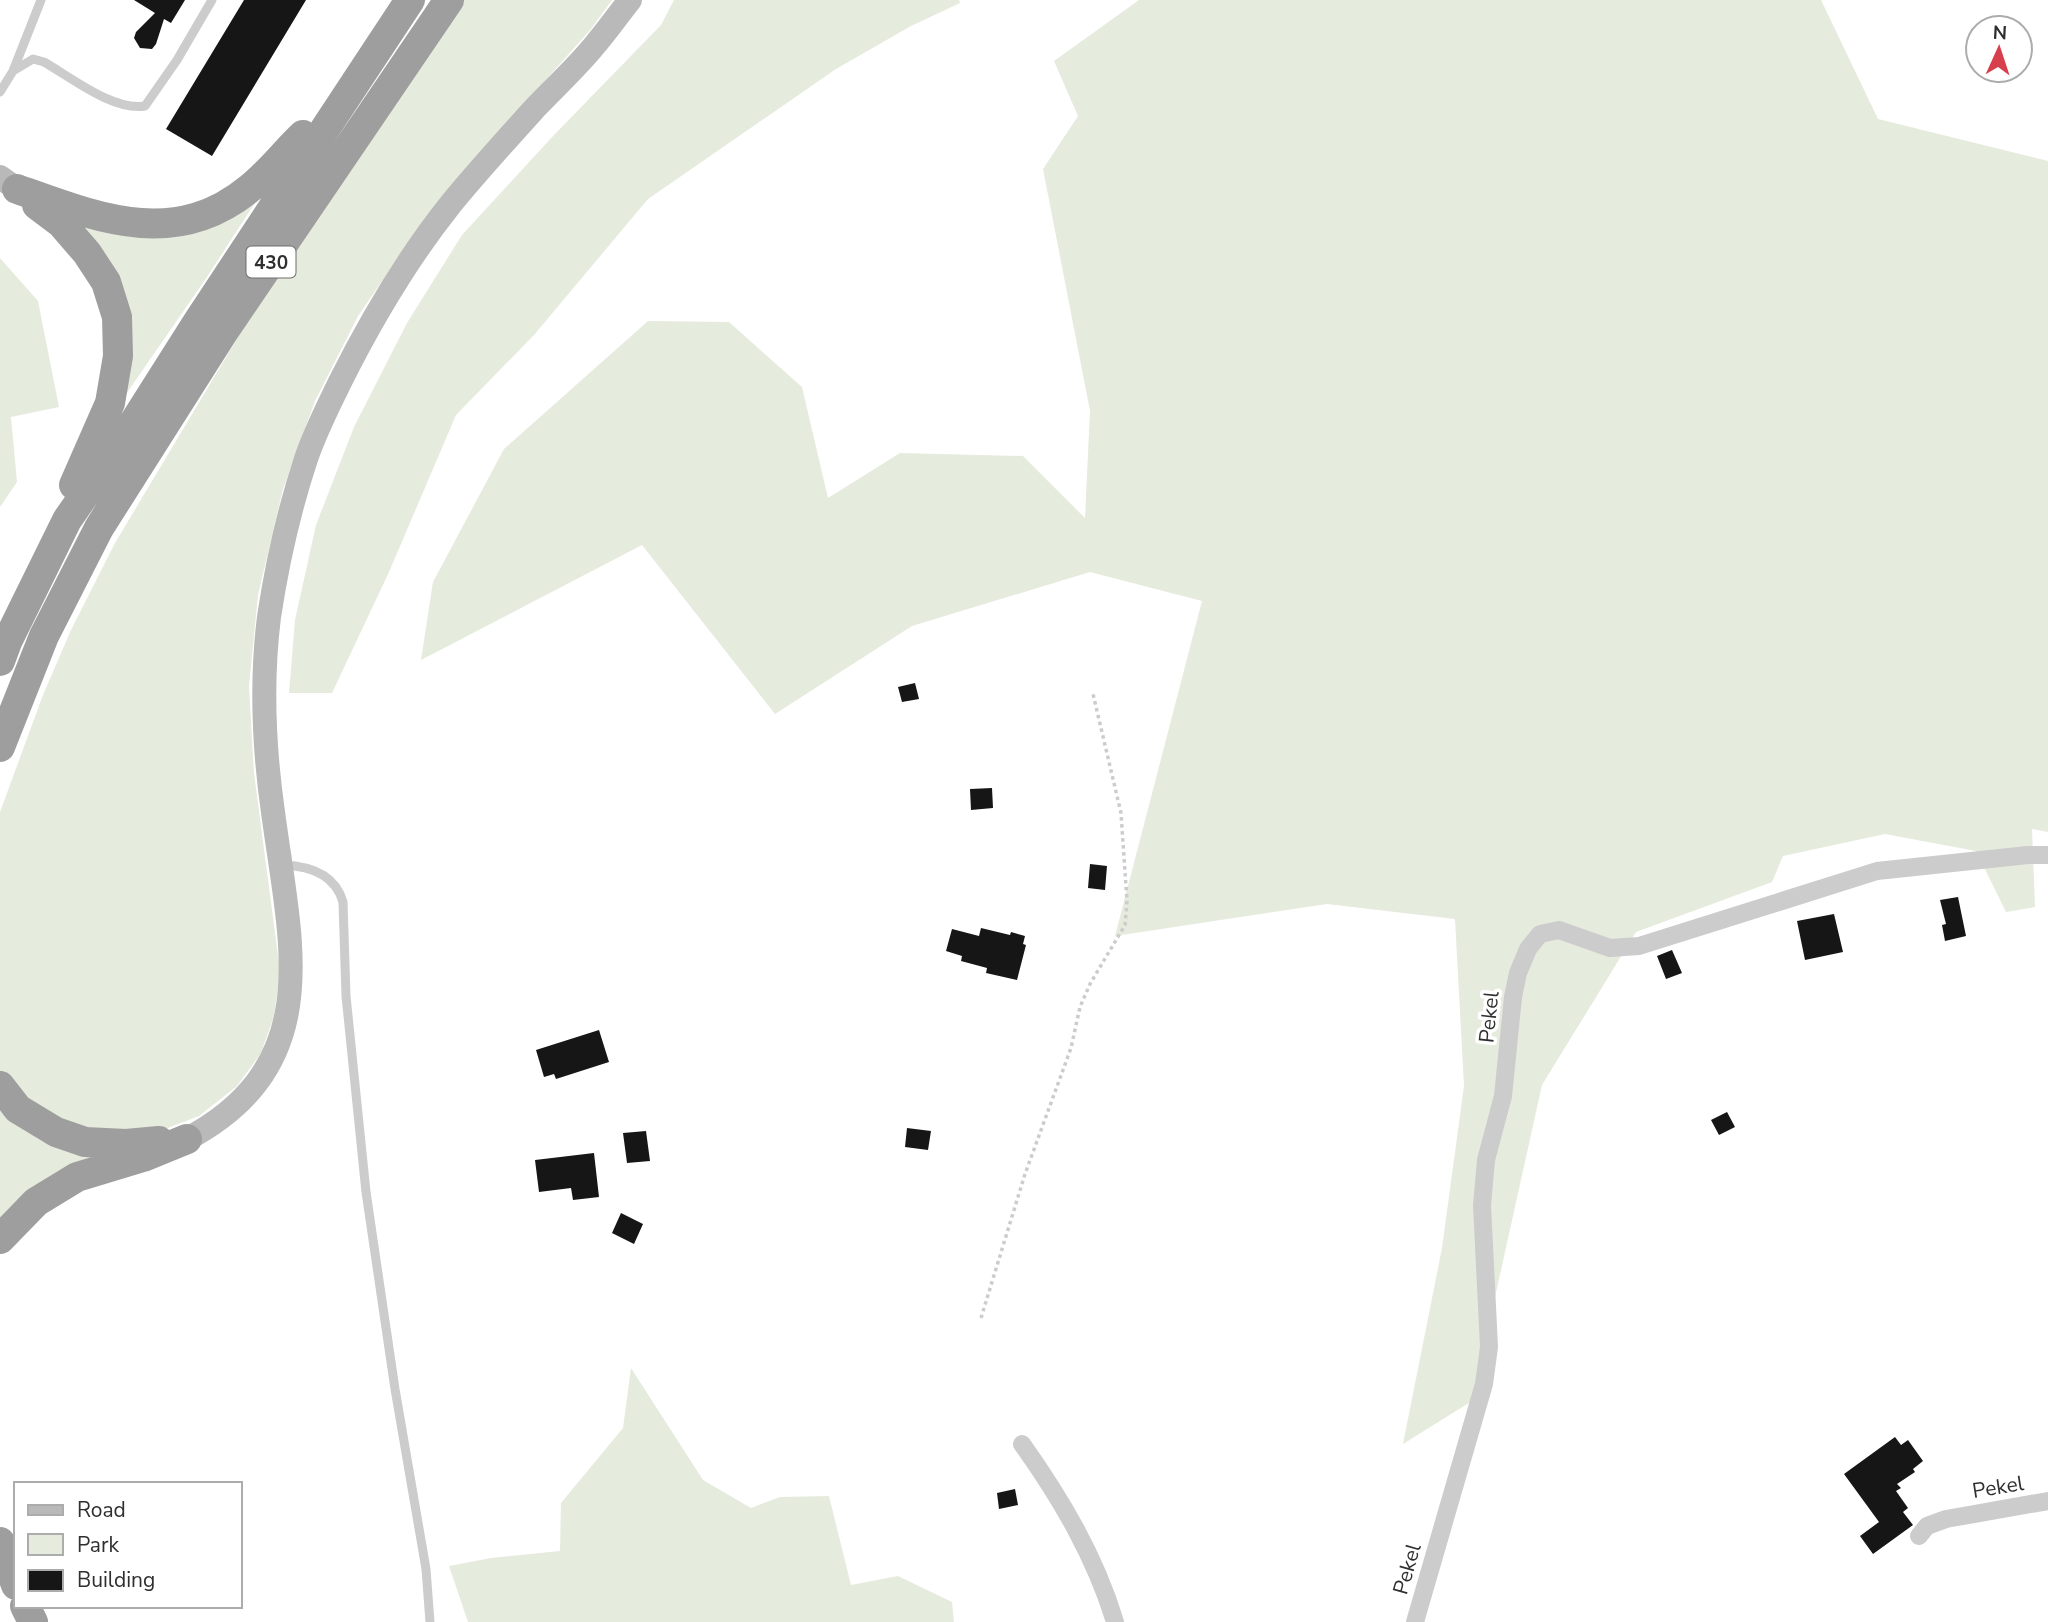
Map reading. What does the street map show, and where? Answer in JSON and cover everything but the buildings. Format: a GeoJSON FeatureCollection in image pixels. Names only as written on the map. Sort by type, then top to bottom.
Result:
{"type":"FeatureCollection","features":[{"type":"Feature","properties":{"kind":"highway","name":"430"},"geometry":{"type":"LineString","coordinates":[[0,661],[68,520],[410,0]]}},
{"type":"Feature","properties":{"kind":"highway","name":"430"},"geometry":{"type":"LineString","coordinates":[[0,747],[44,636],[99,528],[224,331],[449,0]]}},
{"type":"Feature","properties":{"kind":"highway"},"geometry":{"type":"LineString","coordinates":[[9,183],[111,221],[141,225],[170,223],[227,204],[250,189],[345,96]]}},
{"type":"Feature","properties":{"kind":"highway"},"geometry":{"type":"LineString","coordinates":[[9,183],[61,223],[87,253],[106,282],[117,317],[118,356],[110,403],[93,446],[75,480],[68,520]]}},
{"type":"Feature","properties":{"kind":"highway"},"geometry":{"type":"LineString","coordinates":[[0,1086],[18,1108],[56,1132],[85,1142],[126,1144],[187,1139]]}},
{"type":"Feature","properties":{"kind":"highway"},"geometry":{"type":"LineString","coordinates":[[0,1238],[36,1202],[77,1177],[143,1157],[187,1139]]}},
{"type":"Feature","properties":{"kind":"highway"},"geometry":{"type":"LineString","coordinates":[[0,1542],[14,1580]]}},
{"type":"Feature","properties":{"kind":"main road"},"geometry":{"type":"LineString","coordinates":[[187,1139],[215,1125],[250,1091],[269,1065],[285,1028],[292,988],[291,944],[272,807],[266,733],[266,674],[269,618],[289,519],[307,457],[326,411],[362,339],[406,267],[450,206],[536,107],[593,48],[630,0]]}},
{"type":"Feature","properties":{"kind":"street","name":"Pekel"},"geometry":{"type":"LineString","coordinates":[[1415,1622],[1484,1384],[1489,1347],[1482,1205],[1486,1160],[1503,1096],[1518,973],[1528,949],[1540,934],[1559,930],[1610,948],[1639,946],[1877,871],[2048,855]]}},
{"type":"Feature","properties":{"kind":"street"},"geometry":{"type":"LineString","coordinates":[[1022,1444],[1056,1492],[1085,1544],[1115,1622]]}},
{"type":"Feature","properties":{"kind":"street","name":"Pekel"},"geometry":{"type":"LineString","coordinates":[[1919,1536],[1927,1526],[1946,1518],[2048,1501]]}},
{"type":"Feature","properties":{"kind":"lane"},"geometry":{"type":"LineString","coordinates":[[0,92],[13,71],[41,0]]}},
{"type":"Feature","properties":{"kind":"lane"},"geometry":{"type":"LineString","coordinates":[[13,71],[33,59],[44,62],[110,100],[131,108],[145,106],[177,60],[212,0]]}},
{"type":"Feature","properties":{"kind":"lane"},"geometry":{"type":"LineString","coordinates":[[280,865],[299,866],[328,878],[339,888],[343,902],[346,996],[366,1192],[395,1389],[426,1569],[430,1622]]}},
{"type":"Feature","properties":{"kind":"path"},"geometry":{"type":"LineString","coordinates":[[981,1318],[1024,1174],[1071,1048],[1080,1007],[1090,984],[1125,925],[1127,901],[1121,813],[1093,694]]}},
{"type":"Feature","properties":{"kind":"green space"},"geometry":{"type":"Polygon","coordinates":[[[463,0],[612,0],[591,29],[463,173],[416,232],[358,316],[315,401],[283,489],[258,595],[249,686],[254,773],[280,971],[274,1016],[261,1053],[237,1086],[199,1116],[160,1131],[78,1129],[20,1095],[0,1073],[0,812],[43,695],[71,630],[115,543],[268,287],[463,0]]]}},
{"type":"Feature","properties":{"kind":"green space"},"geometry":{"type":"Polygon","coordinates":[[[674,0],[959,0],[960,3],[911,26],[836,69],[648,199],[534,335],[456,415],[389,572],[332,693],[289,693],[295,620],[316,525],[354,427],[407,323],[462,235],[661,25],[674,0]]]}},
{"type":"Feature","properties":{"kind":"green space"},"geometry":{"type":"Polygon","coordinates":[[[1139,0],[1821,0],[1878,119],[2048,161],[2048,832],[2032,829],[2035,907],[2006,912],[1976,851],[1885,834],[1783,856],[1772,882],[1636,932],[1542,1085],[1472,1401],[1403,1444],[1442,1248],[1464,1086],[1455,919],[1327,904],[1115,936],[1202,601],[1090,572],[912,626],[775,714],[642,545],[421,660],[433,582],[504,449],[648,321],[729,322],[802,387],[828,498],[900,453],[1023,456],[1085,518],[1090,411],[1043,169],[1078,116],[1054,61],[1139,0]]]}},
{"type":"Feature","properties":{"kind":"green space"},"geometry":{"type":"Polygon","coordinates":[[[260,195],[122,400],[123,375],[74,222],[260,195]]]}},
{"type":"Feature","properties":{"kind":"green space"},"geometry":{"type":"Polygon","coordinates":[[[0,258],[38,301],[59,407],[11,417],[17,482],[0,507],[0,258]]]}},
{"type":"Feature","properties":{"kind":"green space"},"geometry":{"type":"Polygon","coordinates":[[[0,1103],[124,1151],[0,1225],[0,1103]]]}},
{"type":"Feature","properties":{"kind":"green space"},"geometry":{"type":"Polygon","coordinates":[[[631,1368],[703,1480],[751,1508],[780,1497],[829,1496],[851,1585],[898,1576],[952,1602],[954,1622],[468,1622],[449,1566],[491,1558],[560,1551],[561,1503],[623,1428],[631,1368]]]}}]}
